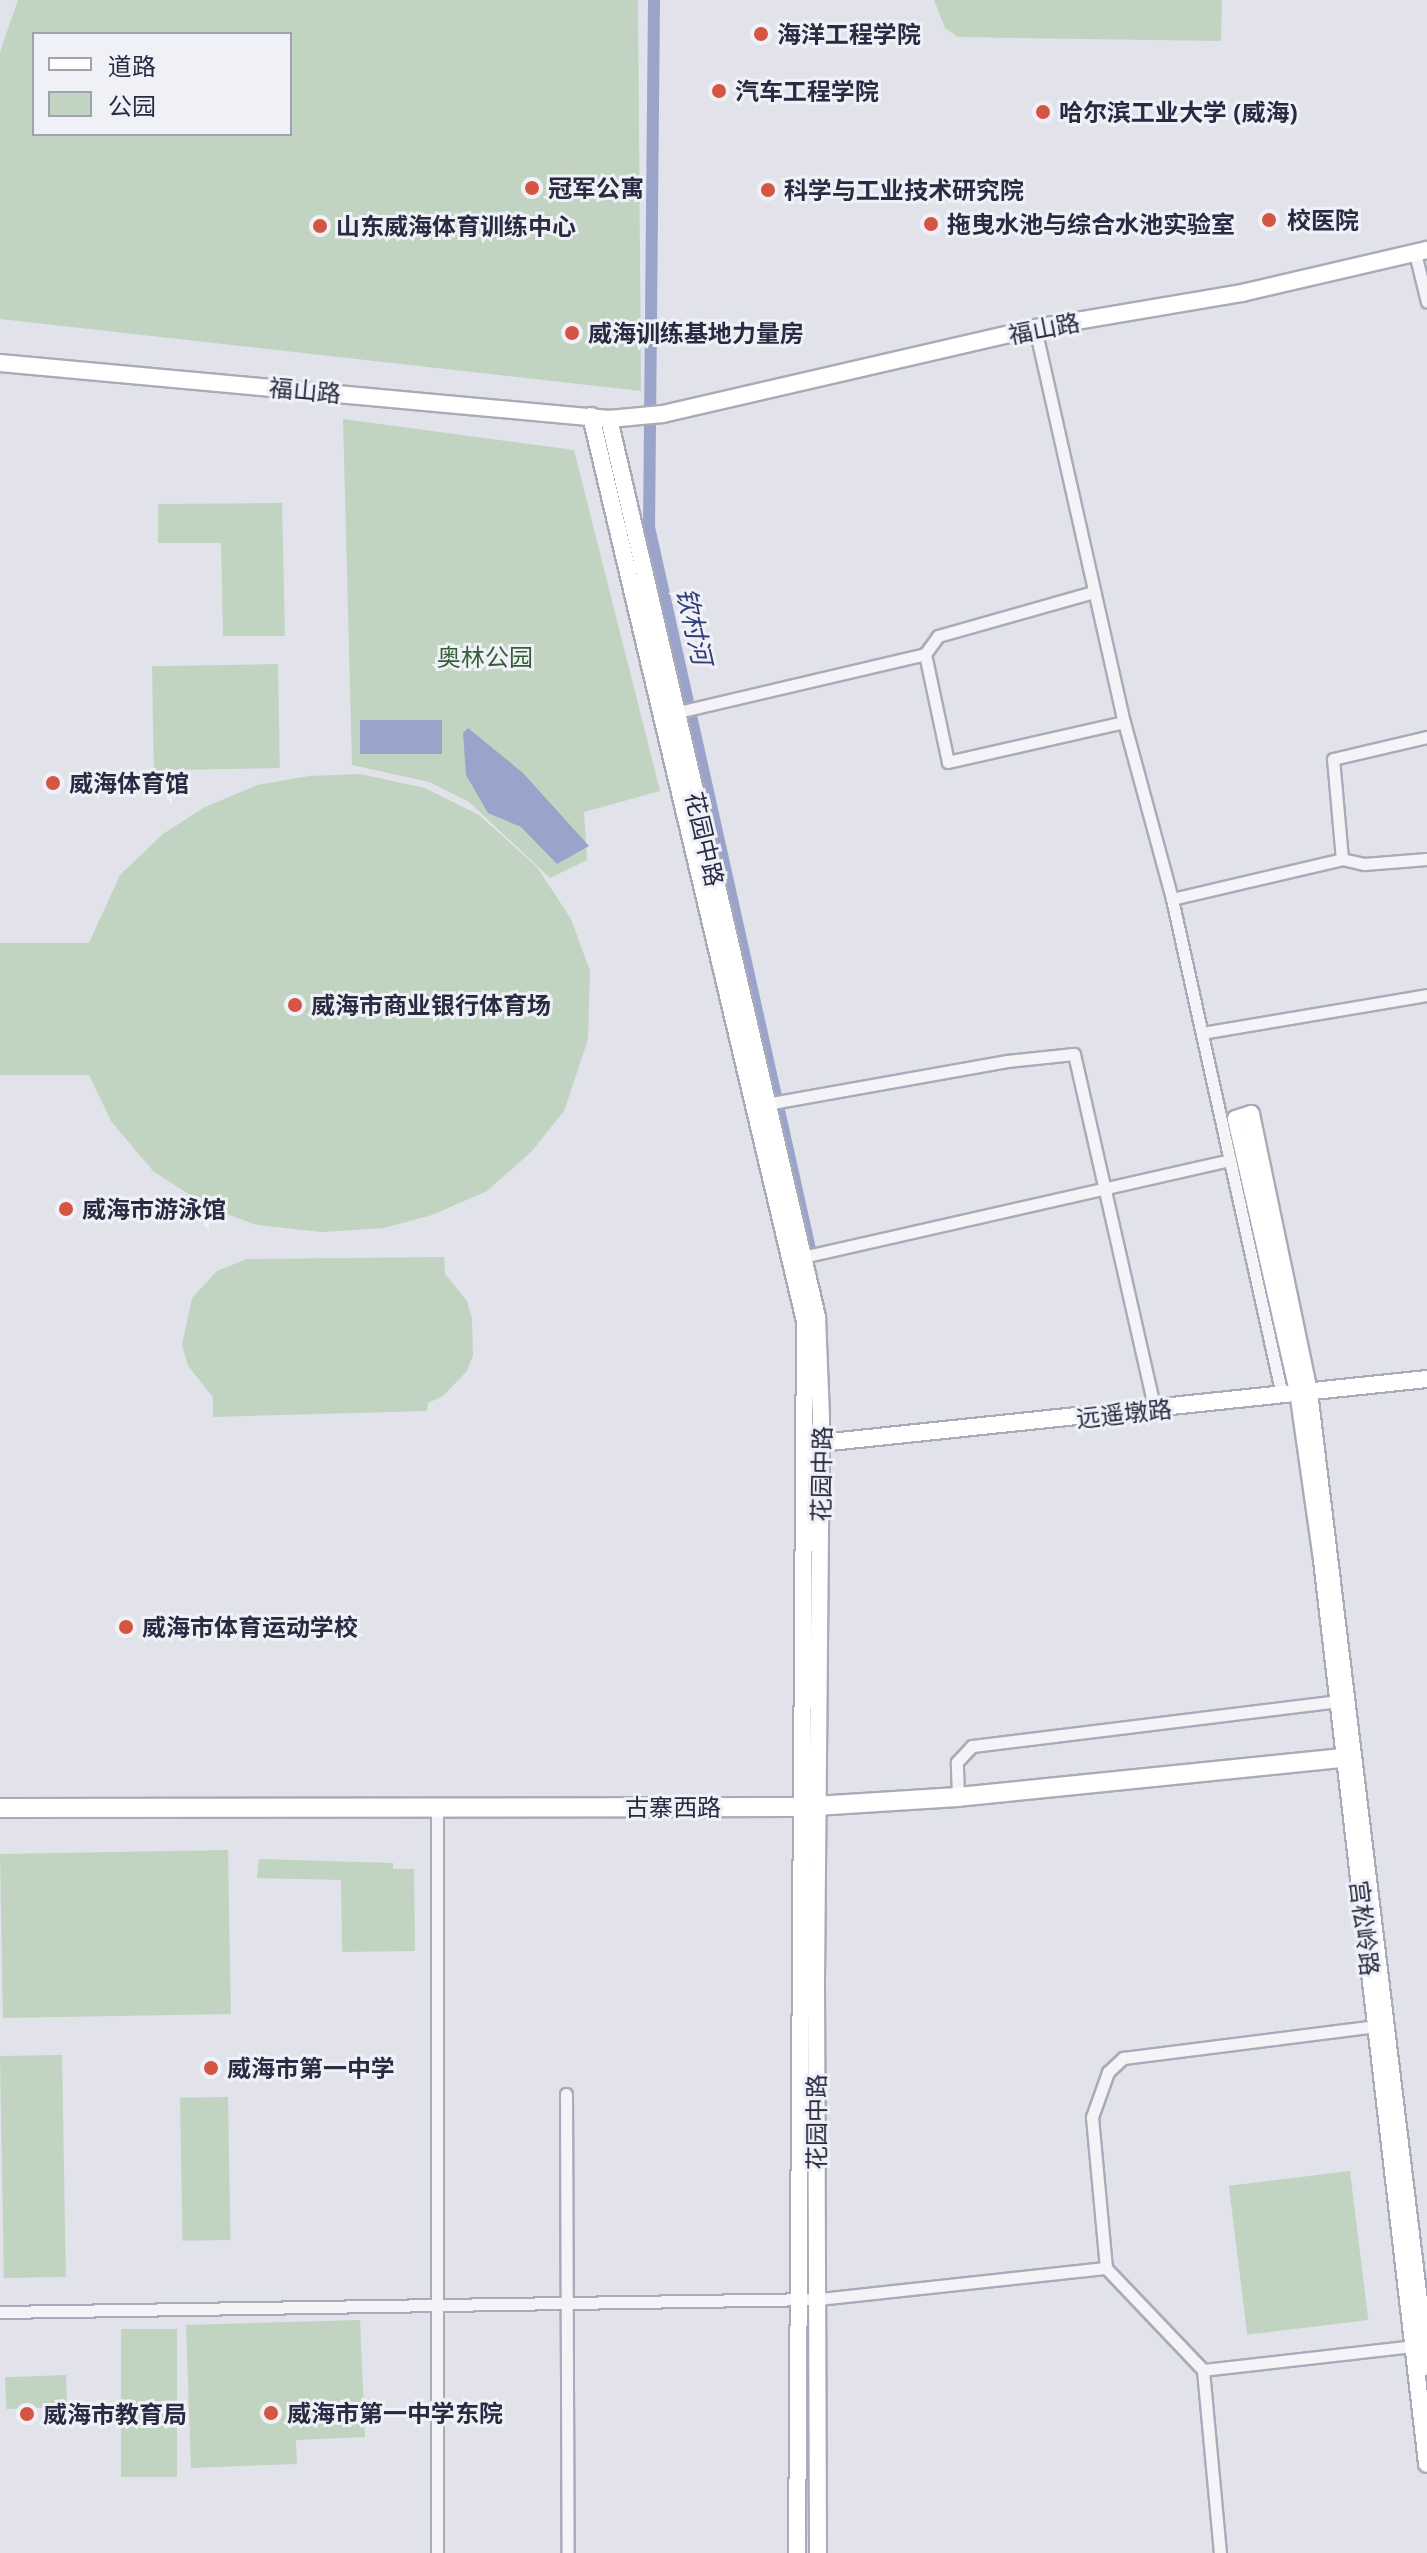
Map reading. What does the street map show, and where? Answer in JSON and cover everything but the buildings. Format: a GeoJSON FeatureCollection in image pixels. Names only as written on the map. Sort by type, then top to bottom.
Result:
{"type":"FeatureCollection","features":[{"type":"Feature","properties":{"kind":"main road","name":"福山路"},"geometry":{"type":"LineString","coordinates":[[0,363],[609,419],[663,414],[1035,328],[1242,293],[1421,251]]}},
{"type":"Feature","properties":{"kind":"main road"},"geometry":{"type":"LineString","coordinates":[[591,416],[805,1321],[809,1806],[794,2300],[797,2553]]}},
{"type":"Feature","properties":{"kind":"main road","name":"花园中路"},"geometry":{"type":"LineString","coordinates":[[609,419],[773,1103],[817,1317],[821,1443],[809,1806],[819,2299],[818,2553]]}},
{"type":"Feature","properties":{"kind":"main road"},"geometry":{"type":"LineString","coordinates":[[1296,1393],[1236,1119],[1251,1114],[1296,1393],[1427,2367]]}},
{"type":"Feature","properties":{"kind":"main road","name":"远遥墩路"},"geometry":{"type":"LineString","coordinates":[[821,1443],[1427,1379]]}},
{"type":"Feature","properties":{"kind":"main road","name":"宫松岭路"},"geometry":{"type":"LineString","coordinates":[[1296,1393],[1377,2026],[1427,2464]]}},
{"type":"Feature","properties":{"kind":"main road","name":"古寨西路"},"geometry":{"type":"LineString","coordinates":[[0,1808],[809,1806],[958,1797],[1344,1758]]}},
{"type":"Feature","properties":{"kind":"street"},"geometry":{"type":"LineString","coordinates":[[1421,251],[1427,302]]}},
{"type":"Feature","properties":{"kind":"street"},"geometry":{"type":"LineString","coordinates":[[1035,328],[1124,722],[1172,899],[1230,1160],[1296,1393]]}},
{"type":"Feature","properties":{"kind":"street"},"geometry":{"type":"LineString","coordinates":[[679,712],[925,654],[938,636],[1094,592]]}},
{"type":"Feature","properties":{"kind":"street"},"geometry":{"type":"LineString","coordinates":[[925,654],[948,762],[1124,722]]}},
{"type":"Feature","properties":{"kind":"street"},"geometry":{"type":"LineString","coordinates":[[1342,859],[1333,759],[1427,737]]}},
{"type":"Feature","properties":{"kind":"street"},"geometry":{"type":"LineString","coordinates":[[1172,899],[1342,859],[1364,864],[1427,859]]}},
{"type":"Feature","properties":{"kind":"street"},"geometry":{"type":"LineString","coordinates":[[1202,1033],[1427,995]]}},
{"type":"Feature","properties":{"kind":"street"},"geometry":{"type":"LineString","coordinates":[[773,1103],[1007,1061],[1074,1054],[1155,1410]]}},
{"type":"Feature","properties":{"kind":"street"},"geometry":{"type":"LineString","coordinates":[[803,1257],[1230,1160]]}},
{"type":"Feature","properties":{"kind":"street"},"geometry":{"type":"LineString","coordinates":[[958,1797],[957,1762],[972,1746],[1337,1701]]}},
{"type":"Feature","properties":{"kind":"street"},"geometry":{"type":"LineString","coordinates":[[437,1807],[441,2309],[437,2553]]}},
{"type":"Feature","properties":{"kind":"street"},"geometry":{"type":"LineString","coordinates":[[1220,2553],[1203,2370],[1106,2268],[1092,2117],[1108,2072],[1123,2058],[1377,2026]]}},
{"type":"Feature","properties":{"kind":"street"},"geometry":{"type":"LineString","coordinates":[[566,2094],[568,2553]]}},
{"type":"Feature","properties":{"kind":"street"},"geometry":{"type":"LineString","coordinates":[[0,2312],[441,2309],[794,2300],[1106,2268]]}},
{"type":"Feature","properties":{"kind":"street"},"geometry":{"type":"LineString","coordinates":[[1203,2370],[1414,2346]]}},
{"type":"Feature","properties":{"kind":"green space","name":"山东威海体育训练中心"},"geometry":{"type":"Polygon","coordinates":[[[18,0],[638,0],[641,391],[0,319],[0,52],[18,0]]]}},
{"type":"Feature","properties":{"kind":"green space"},"geometry":{"type":"Polygon","coordinates":[[[934,0],[1222,0],[1221,41],[958,37],[945,28],[934,0]]]}},
{"type":"Feature","properties":{"kind":"green space","name":"奥林公园"},"geometry":{"type":"Polygon","coordinates":[[[343,419],[574,450],[660,791],[584,812],[587,860],[550,878],[469,802],[429,782],[352,765],[343,419]]]}},
{"type":"Feature","properties":{"kind":"green space"},"geometry":{"type":"Polygon","coordinates":[[[282,503],[285,636],[223,636],[221,543],[158,543],[158,504],[282,503]]]}},
{"type":"Feature","properties":{"kind":"green space"},"geometry":{"type":"Polygon","coordinates":[[[278,664],[280,768],[154,770],[152,666],[278,664]]]}},
{"type":"Feature","properties":{"kind":"green space","name":"威海市商业银行体育场"},"geometry":{"type":"Polygon","coordinates":[[[360,774],[425,788],[479,815],[537,867],[571,919],[590,971],[588,1039],[564,1111],[532,1151],[487,1191],[432,1215],[384,1228],[322,1232],[257,1225],[210,1208],[153,1171],[111,1121],[89,1075],[0,1075],[0,943],[89,943],[120,875],[163,834],[203,808],[257,785],[309,776],[360,774]]]}},
{"type":"Feature","properties":{"kind":"green space"},"geometry":{"type":"Polygon","coordinates":[[[444,1257],[445,1274],[467,1301],[472,1319],[473,1355],[467,1371],[443,1396],[428,1403],[427,1411],[213,1417],[213,1397],[188,1366],[182,1345],[192,1298],[217,1271],[247,1259],[444,1257]]]}},
{"type":"Feature","properties":{"kind":"green space"},"geometry":{"type":"Polygon","coordinates":[[[228,1850],[231,2014],[3,2018],[0,1854],[228,1850]]]}},
{"type":"Feature","properties":{"kind":"green space"},"geometry":{"type":"Polygon","coordinates":[[[259,1859],[393,1863],[393,1869],[414,1869],[415,1951],[342,1952],[341,1880],[257,1878],[259,1859]]]}},
{"type":"Feature","properties":{"kind":"green space"},"geometry":{"type":"Polygon","coordinates":[[[62,2055],[66,2277],[4,2278],[0,2056],[62,2055]]]}},
{"type":"Feature","properties":{"kind":"green space"},"geometry":{"type":"Polygon","coordinates":[[[228,2097],[230,2240],[183,2241],[180,2098],[228,2097]]]}},
{"type":"Feature","properties":{"kind":"green space"},"geometry":{"type":"Polygon","coordinates":[[[1350,2171],[1368,2320],[1247,2335],[1229,2186],[1350,2171]]]}},
{"type":"Feature","properties":{"kind":"green space"},"geometry":{"type":"Polygon","coordinates":[[[360,2320],[365,2437],[296,2440],[297,2464],[191,2468],[186,2325],[360,2320]]]}},
{"type":"Feature","properties":{"kind":"green space"},"geometry":{"type":"Polygon","coordinates":[[[121,2329],[177,2329],[177,2477],[121,2477],[121,2329]]]}},
{"type":"Feature","properties":{"kind":"green space"},"geometry":{"type":"Polygon","coordinates":[[[66,2375],[67,2407],[6,2409],[5,2377],[66,2375]]]}},
{"type":"Feature","properties":{"kind":"water"},"geometry":{"type":"Polygon","coordinates":[[[360,720],[442,720],[442,754],[360,754],[360,720]]]}},
{"type":"Feature","properties":{"kind":"water"},"geometry":{"type":"Polygon","coordinates":[[[468,728],[523,773],[589,846],[557,864],[521,827],[488,813],[466,775],[463,733],[468,728]]]}},
{"type":"Feature","properties":{"kind":"waterway","name":"钦村河"},"geometry":{"type":"LineString","coordinates":[[654,0],[649,527],[810,1249]]}},
{"type":"Feature","properties":{"kind":"place","name":"海洋工程学院"},"geometry":{"type":"Point","coordinates":[761,34]}},
{"type":"Feature","properties":{"kind":"place","name":"汽车工程学院"},"geometry":{"type":"Point","coordinates":[719,91]}},
{"type":"Feature","properties":{"kind":"place","name":"哈尔滨工业大学 (威海)"},"geometry":{"type":"Point","coordinates":[1043,112]}},
{"type":"Feature","properties":{"kind":"place","name":"冠军公寓"},"geometry":{"type":"Point","coordinates":[532,188]}},
{"type":"Feature","properties":{"kind":"place","name":"科学与工业技术研究院"},"geometry":{"type":"Point","coordinates":[768,190]}},
{"type":"Feature","properties":{"kind":"place","name":"校医院"},"geometry":{"type":"Point","coordinates":[1269,220]}},
{"type":"Feature","properties":{"kind":"place","name":"拖曳水池与综合水池实验室"},"geometry":{"type":"Point","coordinates":[931,224]}},
{"type":"Feature","properties":{"kind":"place","name":"山东威海体育训练中心"},"geometry":{"type":"Point","coordinates":[320,226]}},
{"type":"Feature","properties":{"kind":"place","name":"威海训练基地力量房"},"geometry":{"type":"Point","coordinates":[572,333]}},
{"type":"Feature","properties":{"kind":"place","name":"威海体育馆"},"geometry":{"type":"Point","coordinates":[53,783]}},
{"type":"Feature","properties":{"kind":"place","name":"威海市商业银行体育场"},"geometry":{"type":"Point","coordinates":[295,1005]}},
{"type":"Feature","properties":{"kind":"place","name":"威海市游泳馆"},"geometry":{"type":"Point","coordinates":[66,1209]}},
{"type":"Feature","properties":{"kind":"place","name":"威海市体育运动学校"},"geometry":{"type":"Point","coordinates":[126,1627]}},
{"type":"Feature","properties":{"kind":"place","name":"威海市第一中学"},"geometry":{"type":"Point","coordinates":[211,2068]}},
{"type":"Feature","properties":{"kind":"place","name":"威海市第一中学东院"},"geometry":{"type":"Point","coordinates":[271,2413]}},
{"type":"Feature","properties":{"kind":"place","name":"威海市教育局"},"geometry":{"type":"Point","coordinates":[27,2414]}}]}
